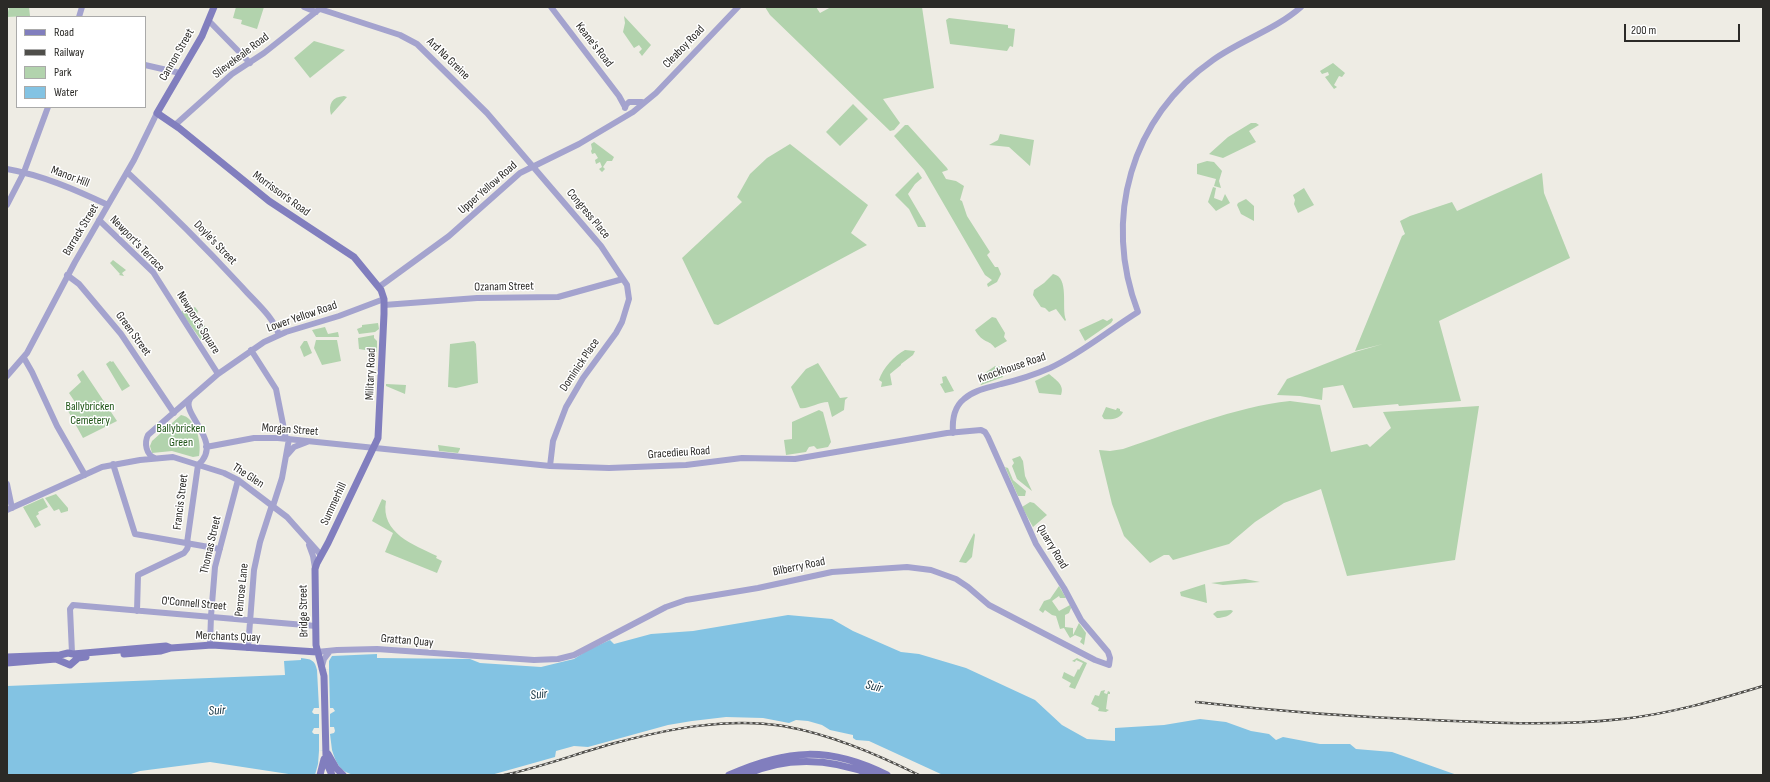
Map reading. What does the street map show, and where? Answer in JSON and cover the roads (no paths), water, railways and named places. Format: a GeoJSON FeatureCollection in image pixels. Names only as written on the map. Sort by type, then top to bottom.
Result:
{"type":"FeatureCollection","features":[{"type":"Feature","properties":{"kind":"main road","name":"Cannon Street"},"geometry":{"type":"LineString","coordinates":[[157,113],[198,43],[214,7]]}},
{"type":"Feature","properties":{"kind":"main road","name":"Morrisson's Road"},"geometry":{"type":"LineString","coordinates":[[157,113],[175,124],[269,201],[354,257],[379,287],[384,302]]}},
{"type":"Feature","properties":{"kind":"main road","name":"Military Road"},"geometry":{"type":"LineString","coordinates":[[374,448],[379,434],[384,302]]}},
{"type":"Feature","properties":{"kind":"main road","name":"Summerhill"},"geometry":{"type":"LineString","coordinates":[[315,569],[374,448]]}},
{"type":"Feature","properties":{"kind":"main road","name":"Bridge Street"},"geometry":{"type":"LineString","coordinates":[[315,569],[317,652],[322,668],[325,744]]}},
{"type":"Feature","properties":{"kind":"main road","name":"Merchants Quay"},"geometry":{"type":"LineString","coordinates":[[7,657],[70,654],[166,646],[171,648],[210,645],[317,652]]}},
{"type":"Feature","properties":{"kind":"main road"},"geometry":{"type":"LineString","coordinates":[[7,663],[56,659],[70,665],[80,657],[162,651],[171,648]]}},
{"type":"Feature","properties":{"kind":"main road"},"geometry":{"type":"LineString","coordinates":[[65,664],[63,658],[70,654],[75,657],[74,662]]}},
{"type":"Feature","properties":{"kind":"main road"},"geometry":{"type":"LineString","coordinates":[[325,744],[324,762],[321,775],[332,775]]}},
{"type":"Feature","properties":{"kind":"main road"},"geometry":{"type":"LineString","coordinates":[[325,744],[327,763],[332,775]]}},
{"type":"Feature","properties":{"kind":"main road"},"geometry":{"type":"LineString","coordinates":[[325,744],[333,765],[343,775]]}},
{"type":"Feature","properties":{"kind":"main road"},"geometry":{"type":"LineString","coordinates":[[730,774],[771,759],[813,753],[844,758],[869,766],[887,775]]}},
{"type":"Feature","properties":{"kind":"main road"},"geometry":{"type":"LineString","coordinates":[[744,775],[774,764],[803,761],[829,762],[855,768],[873,775]]}},
{"type":"Feature","properties":{"kind":"street","name":"Ard Na Greine"},"geometry":{"type":"LineString","coordinates":[[304,7],[320,10],[400,35],[414,42],[482,108],[532,166]]}},
{"type":"Feature","properties":{"kind":"street","name":"Keane's Road"},"geometry":{"type":"LineString","coordinates":[[551,7],[619,96],[630,107]]}},
{"type":"Feature","properties":{"kind":"street","name":"Cleaboy Road"},"geometry":{"type":"LineString","coordinates":[[630,107],[645,101],[656,93],[738,7]]}},
{"type":"Feature","properties":{"kind":"street","name":"Knockhouse Road"},"geometry":{"type":"LineString","coordinates":[[953,432],[953,418],[960,402],[966,397],[982,390],[1032,375],[1057,364],[1079,352],[1138,312],[1126,269],[1122,238],[1123,216],[1127,186],[1149,130],[1176,92],[1203,67],[1227,51],[1277,24],[1301,7]]}},
{"type":"Feature","properties":{"kind":"street","name":"Slievekeale Road"},"geometry":{"type":"LineString","coordinates":[[175,124],[224,81],[320,10]]}},
{"type":"Feature","properties":{"kind":"street"},"geometry":{"type":"LineString","coordinates":[[208,21],[250,63]]}},
{"type":"Feature","properties":{"kind":"street"},"geometry":{"type":"LineString","coordinates":[[146,65],[180,73]]}},
{"type":"Feature","properties":{"kind":"street","name":"Upper Yellow Road"},"geometry":{"type":"LineString","coordinates":[[379,287],[449,236],[512,180],[532,166],[579,144],[619,119],[630,107]]}},
{"type":"Feature","properties":{"kind":"street"},"geometry":{"type":"LineString","coordinates":[[7,205],[24,172],[48,108]]}},
{"type":"Feature","properties":{"kind":"street","name":"Barrack Street"},"geometry":{"type":"LineString","coordinates":[[7,376],[24,358],[67,275],[127,172],[157,113]]}},
{"type":"Feature","properties":{"kind":"street","name":"Congress Place"},"geometry":{"type":"LineString","coordinates":[[532,166],[601,246],[623,279]]}},
{"type":"Feature","properties":{"kind":"street","name":"Manor Hill"},"geometry":{"type":"LineString","coordinates":[[7,169],[24,172],[65,186],[108,204]]}},
{"type":"Feature","properties":{"kind":"street","name":"Doyle's Street"},"geometry":{"type":"LineString","coordinates":[[127,172],[272,319],[279,335]]}},
{"type":"Feature","properties":{"kind":"street","name":"Newport's Terrace"},"geometry":{"type":"LineString","coordinates":[[99,220],[151,271],[160,283]]}},
{"type":"Feature","properties":{"kind":"street","name":"Green Street"},"geometry":{"type":"LineString","coordinates":[[67,275],[79,284],[121,334],[175,412]]}},
{"type":"Feature","properties":{"kind":"street","name":"Ozanam Street"},"geometry":{"type":"LineString","coordinates":[[384,302],[477,298],[558,297],[623,279]]}},
{"type":"Feature","properties":{"kind":"street","name":"Dominick Place"},"geometry":{"type":"LineString","coordinates":[[550,466],[553,441],[566,406],[586,373],[616,333],[624,315],[629,296],[628,288],[623,279]]}},
{"type":"Feature","properties":{"kind":"street","name":"Newport's Square"},"geometry":{"type":"LineString","coordinates":[[160,283],[218,374]]}},
{"type":"Feature","properties":{"kind":"street","name":"Lower Yellow Road"},"geometry":{"type":"LineString","coordinates":[[147,450],[147,436],[218,374],[251,350],[279,335],[384,302]]}},
{"type":"Feature","properties":{"kind":"street"},"geometry":{"type":"LineString","coordinates":[[251,350],[276,389],[288,439]]}},
{"type":"Feature","properties":{"kind":"street"},"geometry":{"type":"LineString","coordinates":[[24,358],[54,420],[85,475]]}},
{"type":"Feature","properties":{"kind":"street"},"geometry":{"type":"LineString","coordinates":[[190,399],[188,405],[202,431],[206,447],[204,456],[205,464],[210,468]]}},
{"type":"Feature","properties":{"kind":"street"},"geometry":{"type":"LineString","coordinates":[[175,412],[185,409],[191,412]]}},
{"type":"Feature","properties":{"kind":"street","name":"Gracedieu Road"},"geometry":{"type":"LineString","coordinates":[[374,448],[550,466],[609,468],[679,466],[742,458],[795,459],[953,432],[980,430],[985,432]]}},
{"type":"Feature","properties":{"kind":"street","name":"Quarry Road"},"geometry":{"type":"LineString","coordinates":[[985,432],[1036,544],[1064,588],[1080,620],[1109,654],[1109,665]]}},
{"type":"Feature","properties":{"kind":"street","name":"Morgan Street"},"geometry":{"type":"LineString","coordinates":[[206,447],[254,438],[288,439],[374,448]]}},
{"type":"Feature","properties":{"kind":"street","name":"The Glen"},"geometry":{"type":"LineString","coordinates":[[272,506],[279,490],[288,439]]}},
{"type":"Feature","properties":{"kind":"street"},"geometry":{"type":"LineString","coordinates":[[286,457],[294,447],[308,441]]}},
{"type":"Feature","properties":{"kind":"street"},"geometry":{"type":"LineString","coordinates":[[147,450],[150,456],[156,458]]}},
{"type":"Feature","properties":{"kind":"street"},"geometry":{"type":"LineString","coordinates":[[140,460],[146,456],[147,450]]}},
{"type":"Feature","properties":{"kind":"street"},"geometry":{"type":"LineString","coordinates":[[198,465],[204,456]]}},
{"type":"Feature","properties":{"kind":"street","name":"The Glen"},"geometry":{"type":"LineString","coordinates":[[9,509],[102,467],[140,460],[172,457],[210,468],[238,480],[287,517],[321,555]]}},
{"type":"Feature","properties":{"kind":"street"},"geometry":{"type":"LineString","coordinates":[[113,464],[135,533],[140,536],[220,549]]}},
{"type":"Feature","properties":{"kind":"street","name":"Francis Street"},"geometry":{"type":"LineString","coordinates":[[188,543],[198,465]]}},
{"type":"Feature","properties":{"kind":"street","name":"Thomas Street"},"geometry":{"type":"LineString","coordinates":[[210,645],[214,573],[238,480]]}},
{"type":"Feature","properties":{"kind":"street"},"geometry":{"type":"LineString","coordinates":[[7,484],[9,509]]}},
{"type":"Feature","properties":{"kind":"street","name":"Penrose Lane"},"geometry":{"type":"LineString","coordinates":[[248,648],[253,575],[256,559],[272,506]]}},
{"type":"Feature","properties":{"kind":"street"},"geometry":{"type":"LineString","coordinates":[[305,538],[313,555],[315,569]]}},
{"type":"Feature","properties":{"kind":"street"},"geometry":{"type":"LineString","coordinates":[[137,611],[138,575],[184,553],[187,550],[188,543]]}},
{"type":"Feature","properties":{"kind":"street"},"geometry":{"type":"LineString","coordinates":[[313,555],[321,555]]}},
{"type":"Feature","properties":{"kind":"street","name":"Bilberry Road"},"geometry":{"type":"LineString","coordinates":[[483,655],[540,660],[564,658],[589,647],[666,607],[686,600],[758,588],[832,572],[907,566],[924,568],[952,577],[968,587],[998,611],[1095,660],[1109,665]]}},
{"type":"Feature","properties":{"kind":"street","name":"O'Connell Street"},"geometry":{"type":"LineString","coordinates":[[70,654],[70,607],[79,606],[211,616],[316,626]]}},
{"type":"Feature","properties":{"kind":"street","name":"Grattan Quay"},"geometry":{"type":"LineString","coordinates":[[317,652],[377,649],[445,655],[483,655]]}},
{"type":"Feature","properties":{"kind":"street"},"geometry":{"type":"LineString","coordinates":[[322,668],[324,659],[330,651]]}},
{"type":"Feature","properties":{"kind":"water","name":"Suir"},"geometry":{"type":"Polygon","coordinates":[[[788,615],[832,619],[853,631],[901,652],[919,654],[966,668],[1035,700],[1062,725],[1087,739],[1115,741],[1115,728],[1164,725],[1200,719],[1226,722],[1251,731],[1269,734],[1276,740],[1283,737],[1320,744],[1350,744],[1356,749],[1392,752],[1457,775],[943,775],[869,741],[856,740],[853,738],[853,735],[830,730],[822,725],[808,721],[796,720],[789,723],[763,718],[726,717],[668,725],[588,747],[574,746],[556,751],[555,757],[491,775],[354,775],[345,772],[339,766],[332,750],[319,751],[315,775],[295,775],[210,762],[140,771],[128,775],[7,775],[7,686],[285,675],[284,661],[301,660],[301,658],[307,659],[314,662],[317,670],[329,669],[329,661],[332,656],[377,654],[377,658],[470,659],[480,663],[541,667],[574,659],[588,650],[610,640],[614,644],[651,634],[693,631],[788,615]]]}},
{"type":"Feature","properties":{"kind":"railway"},"geometry":{"type":"LineString","coordinates":[[1196,702],[1285,711],[1373,717],[1503,723],[1574,723],[1658,714],[1763,686]]}},
{"type":"Feature","properties":{"kind":"railway"},"geometry":{"type":"LineString","coordinates":[[504,775],[615,743],[656,733],[698,726],[741,723],[783,726],[818,734],[869,752],[919,775]]}},
{"type":"Feature","properties":{"kind":"park label","name":"Ballybricken Cemetery"},"geometry":{"type":"Point","coordinates":[90,414]}},
{"type":"Feature","properties":{"kind":"park label","name":"Ballybricken Green"},"geometry":{"type":"Point","coordinates":[181,436]}}]}
